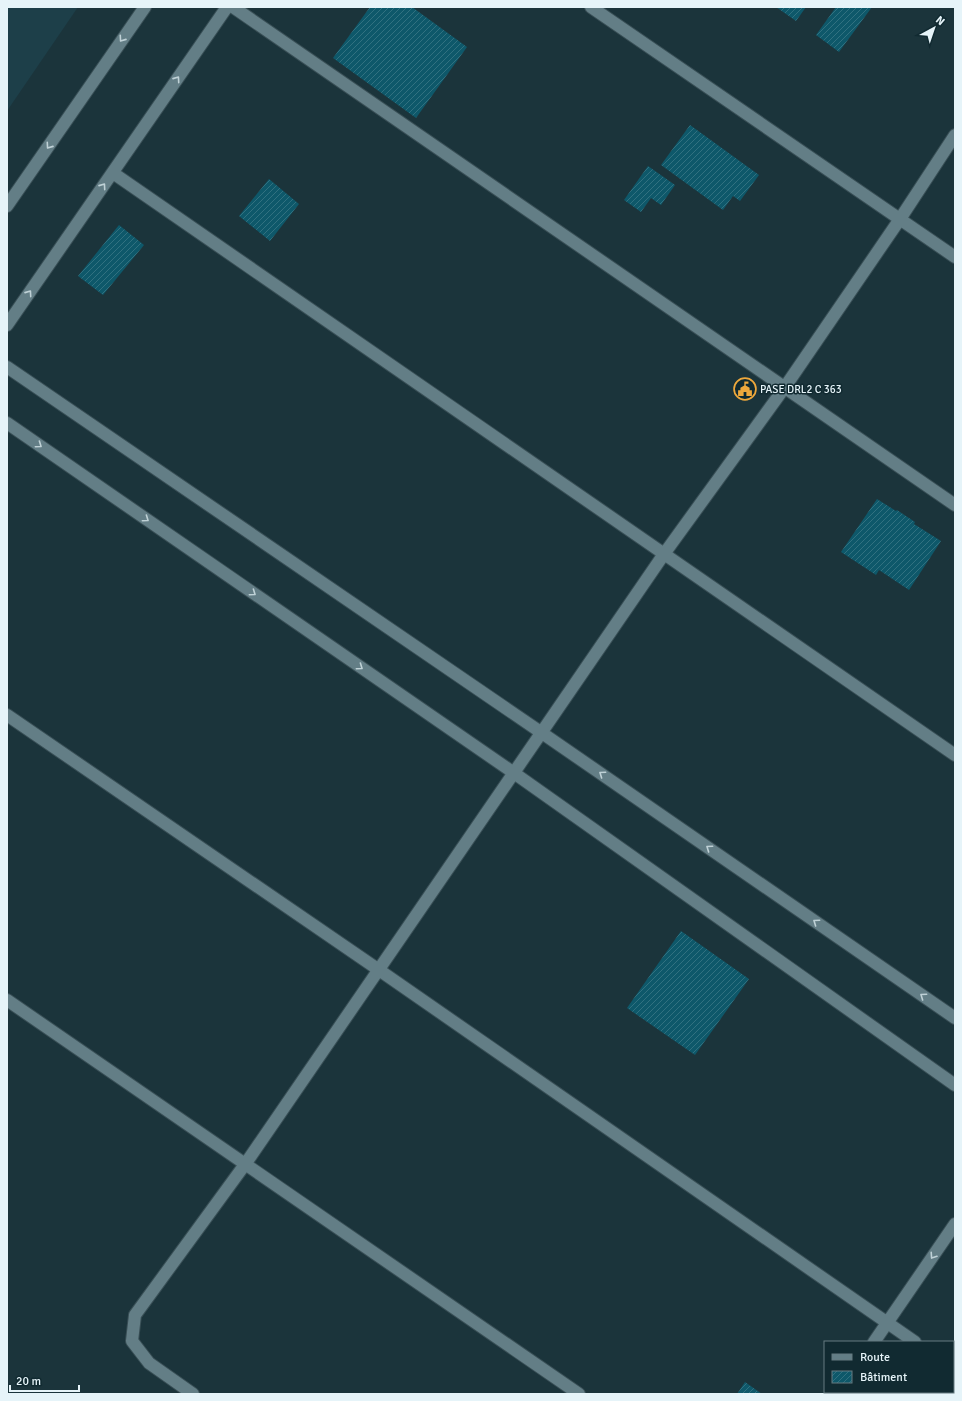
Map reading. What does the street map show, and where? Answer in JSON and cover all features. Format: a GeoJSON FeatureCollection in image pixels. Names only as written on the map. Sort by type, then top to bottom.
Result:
{"type":"FeatureCollection","features":[{"type":"Feature","properties":{"kind":"street"},"geometry":{"type":"LineString","coordinates":[[7,206],[145,7]]}},
{"type":"Feature","properties":{"kind":"street"},"geometry":{"type":"LineString","coordinates":[[7,325],[227,7]]}},
{"type":"Feature","properties":{"kind":"street"},"geometry":{"type":"LineString","coordinates":[[233,7],[955,504]]}},
{"type":"Feature","properties":{"kind":"street"},"geometry":{"type":"LineString","coordinates":[[591,7],[955,257]]}},
{"type":"Feature","properties":{"kind":"street"},"geometry":{"type":"LineString","coordinates":[[193,1394],[149,1363],[132,1341],[135,1315],[246,1163],[664,554],[785,386],[900,219],[955,135]]}},
{"type":"Feature","properties":{"kind":"street"},"geometry":{"type":"LineString","coordinates":[[113,173],[955,755]]}},
{"type":"Feature","properties":{"kind":"street"},"geometry":{"type":"LineString","coordinates":[[7,367],[955,1018]]}},
{"type":"Feature","properties":{"kind":"street"},"geometry":{"type":"LineString","coordinates":[[7,423],[514,773],[955,1085]]}},
{"type":"Feature","properties":{"kind":"street"},"geometry":{"type":"LineString","coordinates":[[7,715],[379,970],[914,1341]]}},
{"type":"Feature","properties":{"kind":"street"},"geometry":{"type":"LineString","coordinates":[[7,1000],[246,1163],[579,1394]]}},
{"type":"Feature","properties":{"kind":"street"},"geometry":{"type":"LineString","coordinates":[[875,1341],[955,1224]]}},
{"type":"Feature","properties":{"kind":"shaded area"},"geometry":{"type":"Polygon","coordinates":[[[7,7],[78,7],[7,111],[7,7]]]}},
{"type":"Feature","properties":{"kind":"building"},"geometry":{"type":"Polygon","coordinates":[[[370,7],[412,7],[467,47],[416,118],[333,58],[370,7]]]}},
{"type":"Feature","properties":{"kind":"building"},"geometry":{"type":"Polygon","coordinates":[[[776,7],[806,7],[796,21],[776,7]]]}},
{"type":"Feature","properties":{"kind":"building"},"geometry":{"type":"Polygon","coordinates":[[[836,7],[872,7],[839,52],[816,35],[836,7]]]}},
{"type":"Feature","properties":{"kind":"building"},"geometry":{"type":"Polygon","coordinates":[[[690,125],[759,175],[740,201],[733,196],[723,210],[661,165],[690,125]]]}},
{"type":"Feature","properties":{"kind":"building"},"geometry":{"type":"Polygon","coordinates":[[[648,166],[675,185],[661,205],[651,198],[641,212],[624,200],[648,166]]]}},
{"type":"Feature","properties":{"kind":"building"},"geometry":{"type":"Polygon","coordinates":[[[269,179],[299,204],[270,241],[239,216],[269,179]]]}},
{"type":"Feature","properties":{"kind":"building"},"geometry":{"type":"Polygon","coordinates":[[[119,225],[144,245],[103,295],[78,276],[119,225]]]}},
{"type":"Feature","properties":{"kind":"building"},"geometry":{"type":"Polygon","coordinates":[[[877,499],[896,511],[897,510],[915,522],[914,524],[941,541],[909,590],[879,570],[876,575],[841,552],[877,499]]]}},
{"type":"Feature","properties":{"kind":"building"},"geometry":{"type":"Polygon","coordinates":[[[681,931],[749,979],[695,1055],[627,1008],[681,931]]]}},
{"type":"Feature","properties":{"kind":"building"},"geometry":{"type":"Polygon","coordinates":[[[745,1382],[762,1394],[737,1394],[745,1382]]]}},
{"type":"Feature","properties":{"kind":"place","name":"PASE DRL2 C 363"},"geometry":{"type":"Point","coordinates":[745,389]}}]}
